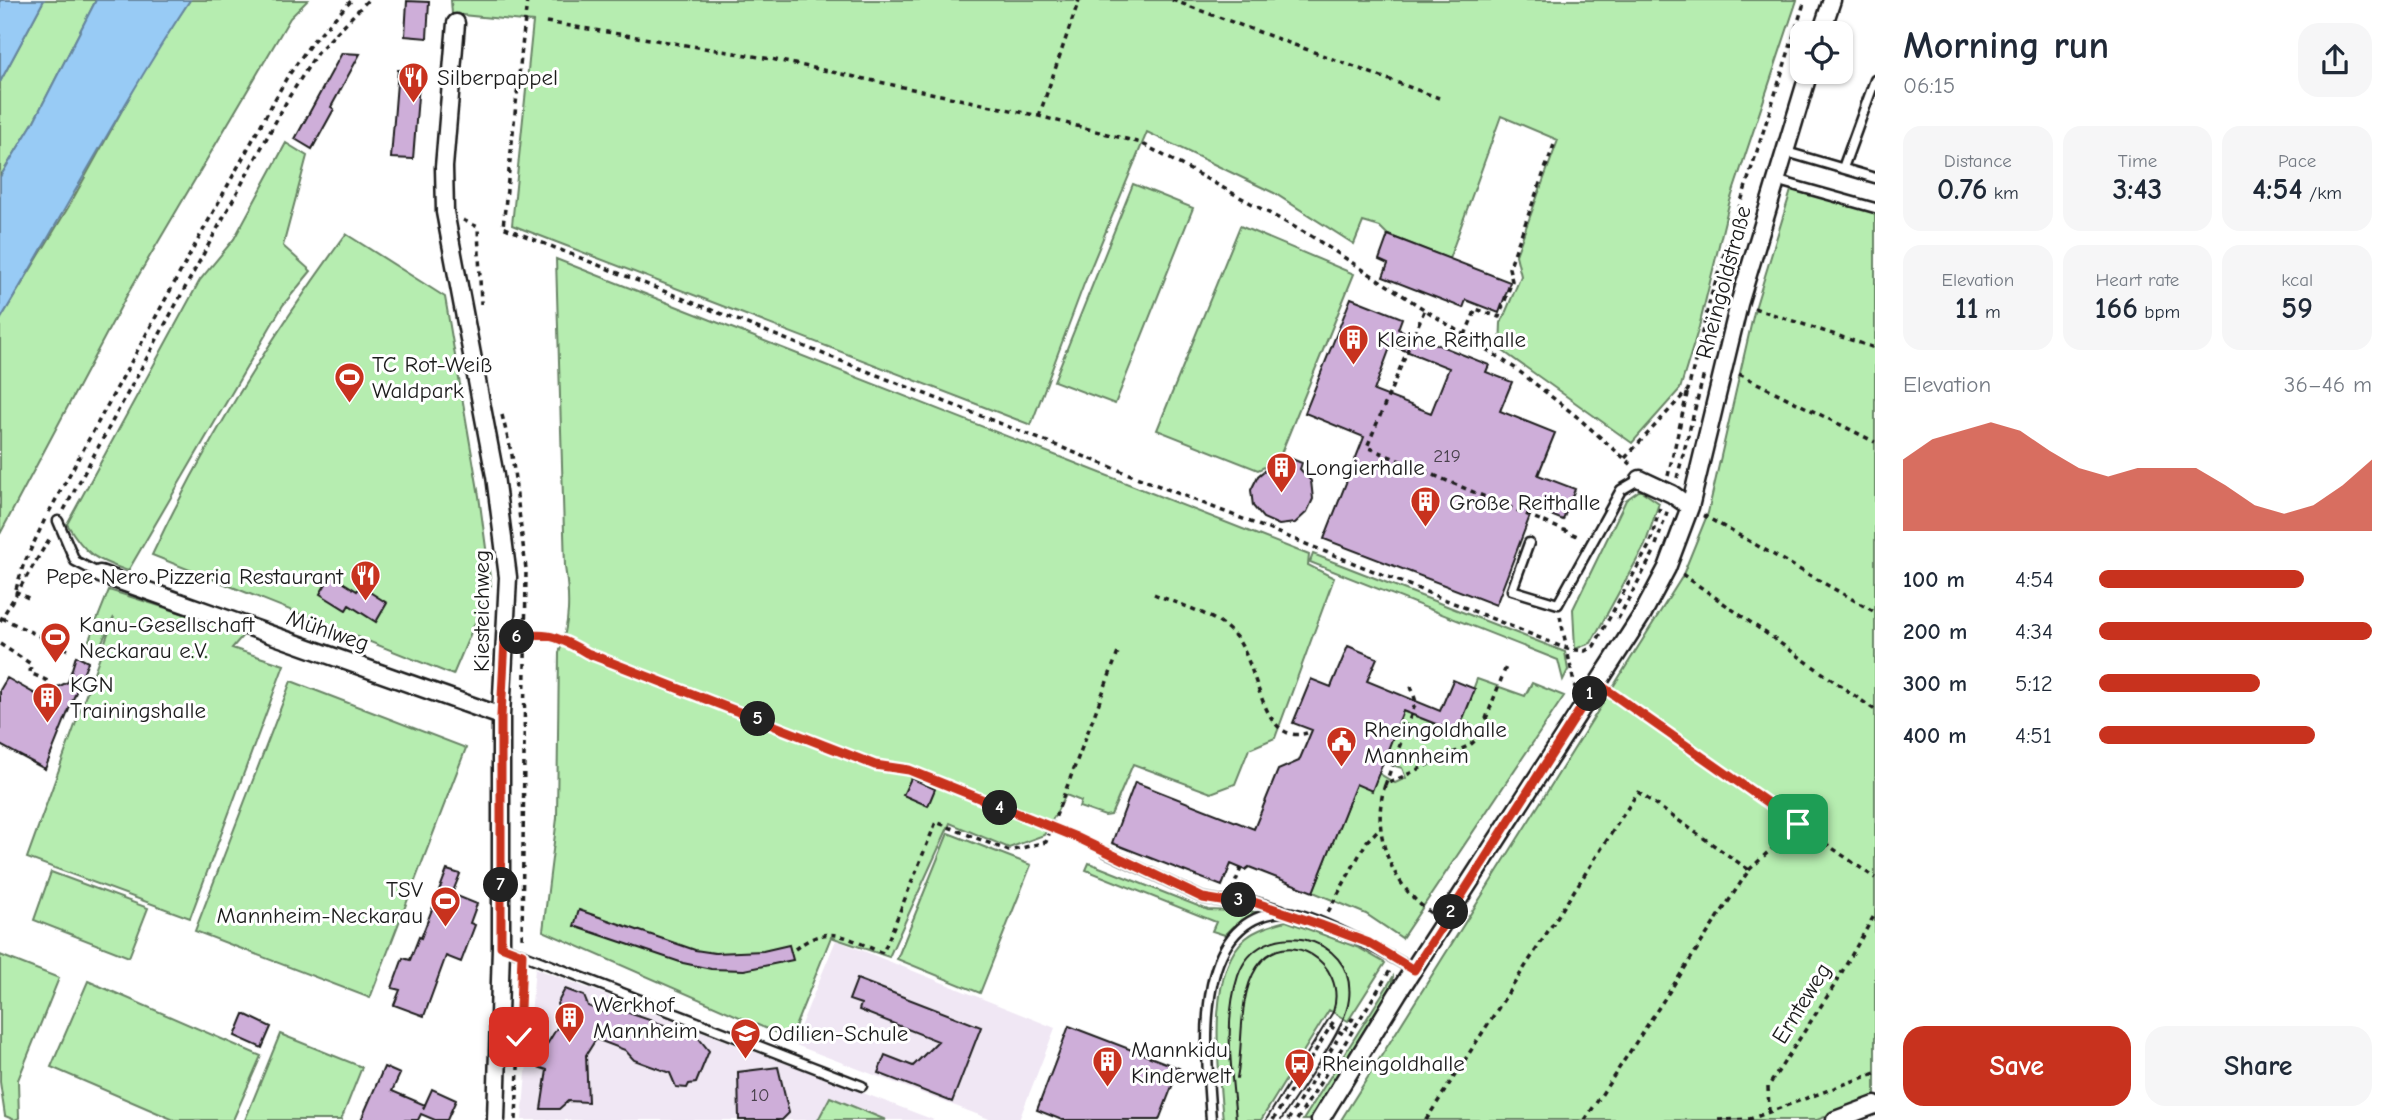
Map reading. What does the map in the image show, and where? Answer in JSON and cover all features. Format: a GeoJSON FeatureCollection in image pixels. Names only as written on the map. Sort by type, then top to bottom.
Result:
{"type":"FeatureCollection","features":[{"type":"Feature","properties":{"kind":"street"},"geometry":{"type":"LineString","coordinates":[[1825,21],[1832,0]]}},
{"type":"Feature","properties":{"kind":"street","name":"Kiesteichweg"},"geometry":{"type":"LineString","coordinates":[[456,23],[444,167],[445,212],[503,530],[508,576],[501,716],[501,946],[496,1120]]}},
{"type":"Feature","properties":{"kind":"street","name":"Rheingoldstraße"},"geometry":{"type":"LineString","coordinates":[[1320,1120],[1596,685],[1674,571],[1699,508],[1729,371],[1799,84]]}},
{"type":"Feature","properties":{"kind":"street"},"geometry":{"type":"LineString","coordinates":[[1640,479],[1699,508]]}},
{"type":"Feature","properties":{"kind":"street","name":"Mühlweg"},"geometry":{"type":"LineString","coordinates":[[100,574],[501,716]]}},
{"type":"Feature","properties":{"kind":"street"},"geometry":{"type":"LineString","coordinates":[[1835,1120],[1875,1105]]}},
{"type":"Feature","properties":{"kind":"lane"},"geometry":{"type":"LineString","coordinates":[[1843,168],[1875,80]]}},
{"type":"Feature","properties":{"kind":"lane"},"geometry":{"type":"LineString","coordinates":[[1783,151],[1875,178]]}},
{"type":"Feature","properties":{"kind":"lane"},"geometry":{"type":"LineString","coordinates":[[1775,180],[1875,208]]}},
{"type":"Feature","properties":{"kind":"lane"},"geometry":{"type":"LineString","coordinates":[[1529,543],[1512,590],[1558,604],[1620,490],[1640,479]]}},
{"type":"Feature","properties":{"kind":"lane"},"geometry":{"type":"LineString","coordinates":[[58,521],[75,561],[100,574]]}},
{"type":"Feature","properties":{"kind":"lane"},"geometry":{"type":"LineString","coordinates":[[1106,852],[1203,898],[1227,902],[1245,899],[1369,943],[1414,970]]}},
{"type":"Feature","properties":{"kind":"lane"},"geometry":{"type":"LineString","coordinates":[[1211,1120],[1206,1040],[1217,966],[1223,948],[1240,930],[1262,917],[1285,911]]}},
{"type":"Feature","properties":{"kind":"lane"},"geometry":{"type":"LineString","coordinates":[[501,946],[862,1086]]}},
{"type":"Feature","properties":{"kind":"path"},"geometry":{"type":"LineString","coordinates":[[15,592],[23,566],[58,495],[286,79],[312,42],[352,0]]}},
{"type":"Feature","properties":{"kind":"path"},"geometry":{"type":"LineString","coordinates":[[68,650],[1,619],[15,592],[32,570],[289,97],[317,53],[368,0]]}},
{"type":"Feature","properties":{"kind":"path"},"geometry":{"type":"LineString","coordinates":[[527,0],[503,227],[901,387],[1259,523],[1567,649],[1585,651],[1594,646],[1649,546],[1669,492],[1688,390],[1719,270],[1805,0]]}},
{"type":"Feature","properties":{"kind":"path"},"geometry":{"type":"LineString","coordinates":[[1040,116],[1079,0]]}},
{"type":"Feature","properties":{"kind":"path"},"geometry":{"type":"LineString","coordinates":[[1172,0],[1439,98]]}},
{"type":"Feature","properties":{"kind":"path"},"geometry":{"type":"LineString","coordinates":[[546,22],[771,59],[1040,116],[1142,143],[1311,236],[1525,376],[1625,458],[1637,470],[1640,479]]}},
{"type":"Feature","properties":{"kind":"path"},"geometry":{"type":"LineString","coordinates":[[1465,336],[1476,309],[1499,317],[1512,281],[1509,268],[1555,142]]}},
{"type":"Feature","properties":{"kind":"path"},"geometry":{"type":"LineString","coordinates":[[1756,296],[1746,306],[1875,348]]}},
{"type":"Feature","properties":{"kind":"path"},"geometry":{"type":"LineString","coordinates":[[1424,311],[1367,447],[1592,542]]}},
{"type":"Feature","properties":{"kind":"path"},"geometry":{"type":"LineString","coordinates":[[1618,620],[1654,551],[1706,363]]}},
{"type":"Feature","properties":{"kind":"path"},"geometry":{"type":"LineString","coordinates":[[1729,371],[1875,442]]}},
{"type":"Feature","properties":{"kind":"path"},"geometry":{"type":"LineString","coordinates":[[1625,458],[1688,390]]}},
{"type":"Feature","properties":{"kind":"path"},"geometry":{"type":"LineString","coordinates":[[1699,508],[1699,525]]}},
{"type":"Feature","properties":{"kind":"path"},"geometry":{"type":"LineString","coordinates":[[1699,508],[1875,612]]}},
{"type":"Feature","properties":{"kind":"path"},"geometry":{"type":"LineString","coordinates":[[1674,571],[1684,564]]}},
{"type":"Feature","properties":{"kind":"path"},"geometry":{"type":"LineString","coordinates":[[1674,571],[1674,585]]}},
{"type":"Feature","properties":{"kind":"path"},"geometry":{"type":"LineString","coordinates":[[1674,571],[1875,710]]}},
{"type":"Feature","properties":{"kind":"path"},"geometry":{"type":"LineString","coordinates":[[15,592],[30,599]]}},
{"type":"Feature","properties":{"kind":"path"},"geometry":{"type":"LineString","coordinates":[[1154,594],[1212,619],[1233,634],[1252,665],[1267,712],[1276,728],[1297,736],[1307,733]]}},
{"type":"Feature","properties":{"kind":"path"},"geometry":{"type":"LineString","coordinates":[[1558,604],[1576,690],[1616,681]]}},
{"type":"Feature","properties":{"kind":"path"},"geometry":{"type":"LineString","coordinates":[[505,639],[543,633],[558,636],[587,653],[875,765],[909,770],[1106,852]]}},
{"type":"Feature","properties":{"kind":"path"},"geometry":{"type":"LineString","coordinates":[[0,644],[23,655],[32,664],[30,673],[48,681]]}},
{"type":"Feature","properties":{"kind":"path"},"geometry":{"type":"LineString","coordinates":[[795,949],[806,940],[831,932],[883,953],[936,822],[1009,851],[1046,842],[1119,650]]}},
{"type":"Feature","properties":{"kind":"path"},"geometry":{"type":"LineString","coordinates":[[1385,785],[1470,745],[1479,737],[1507,664]]}},
{"type":"Feature","properties":{"kind":"path"},"geometry":{"type":"LineString","coordinates":[[1410,683],[1416,702],[1381,798],[1380,828],[1390,865],[1412,899],[1446,922]]}},
{"type":"Feature","properties":{"kind":"path"},"geometry":{"type":"LineString","coordinates":[[1596,685],[1875,878]]}},
{"type":"Feature","properties":{"kind":"path"},"geometry":{"type":"LineString","coordinates":[[1426,1120],[1638,792],[1749,870]]}},
{"type":"Feature","properties":{"kind":"path"},"geometry":{"type":"LineString","coordinates":[[1585,1120],[1749,870],[1798,824]]}},
{"type":"Feature","properties":{"kind":"path"},"geometry":{"type":"LineString","coordinates":[[1321,925],[1367,841],[1380,828]]}},
{"type":"Feature","properties":{"kind":"path"},"geometry":{"type":"LineString","coordinates":[[1227,902],[1241,868]]}},
{"type":"Feature","properties":{"kind":"path"},"geometry":{"type":"LineString","coordinates":[[1424,922],[1430,912]]}},
{"type":"Feature","properties":{"kind":"path","name":"Ernteweg"},"geometry":{"type":"LineString","coordinates":[[1769,1112],[1768,1087],[1834,986],[1875,914]]}},
{"type":"Feature","properties":{"kind":"path"},"geometry":{"type":"LineString","coordinates":[[516,1120],[522,954]]}},
{"type":"Feature","properties":{"kind":"path"},"geometry":{"type":"LineString","coordinates":[[1297,1120],[1398,960]]}},
{"type":"Feature","properties":{"kind":"path"},"geometry":{"type":"LineString","coordinates":[[1273,1120],[1335,1019]]}},
{"type":"Feature","properties":{"kind":"path"},"geometry":{"type":"LineString","coordinates":[[1330,1026],[1343,1034],[1352,1019],[1357,1022]]}},
{"type":"Feature","properties":{"kind":"path"},"geometry":{"type":"LineString","coordinates":[[1288,1120],[1337,1040]]}},
{"type":"Feature","properties":{"kind":"path"},"geometry":{"type":"LineString","coordinates":[[1718,1120],[1750,1119],[1803,1097],[1875,1073]]}},
{"type":"Feature","properties":{"kind":"shaded area"},"geometry":{"type":"Polygon","coordinates":[[[836,940],[1055,1028],[1019,1120],[992,1120],[793,1044],[836,940]]]}},
{"type":"Feature","properties":{"kind":"shaded area"},"geometry":{"type":"Polygon","coordinates":[[[535,968],[832,1081],[934,1120],[522,1120],[535,968]]]}},
{"type":"Feature","properties":{"kind":"green space"},"geometry":{"type":"Polygon","coordinates":[[[44,0],[96,0],[33,123],[0,177],[0,82],[44,0]]]}},
{"type":"Feature","properties":{"kind":"green space"},"geometry":{"type":"Polygon","coordinates":[[[190,0],[308,0],[290,18],[127,295],[0,534],[0,320],[69,206],[146,67],[190,0]]]}},
{"type":"Feature","properties":{"kind":"green space"},"geometry":{"type":"Polygon","coordinates":[[[451,0],[1797,0],[1729,204],[1699,327],[1680,389],[1632,443],[1500,349],[1501,323],[1521,276],[1516,255],[1558,140],[1501,116],[1449,259],[1388,235],[1380,227],[1363,222],[1354,244],[1274,193],[1147,132],[1084,284],[1031,425],[512,225],[533,22],[452,14],[451,0]]]}},
{"type":"Feature","properties":{"kind":"green space"},"geometry":{"type":"Polygon","coordinates":[[[286,143],[307,156],[283,246],[311,271],[283,305],[128,571],[107,563],[92,555],[67,524],[200,280],[234,239],[286,143]]]}},
{"type":"Feature","properties":{"kind":"green space"},"geometry":{"type":"Polygon","coordinates":[[[1133,184],[1193,208],[1115,404],[1054,381],[1133,184]]]}},
{"type":"Feature","properties":{"kind":"green space"},"geometry":{"type":"Polygon","coordinates":[[[1793,184],[1875,208],[1875,1098],[1817,1120],[1341,1120],[1682,577],[1708,513],[1754,312],[1793,184]]]}},
{"type":"Feature","properties":{"kind":"green space"},"geometry":{"type":"Polygon","coordinates":[[[1240,226],[1354,274],[1278,461],[1258,470],[1157,430],[1240,226]]]}},
{"type":"Feature","properties":{"kind":"green space","name":"TC Rot-Weiß Waldpark"},"geometry":{"type":"Polygon","coordinates":[[[346,234],[445,297],[479,496],[491,585],[453,675],[152,555],[217,430],[292,310],[346,234]]]}},
{"type":"Feature","properties":{"kind":"green space"},"geometry":{"type":"Polygon","coordinates":[[[556,259],[1309,555],[1308,565],[1334,578],[1275,738],[1249,749],[1235,784],[1211,793],[1133,764],[1111,815],[1105,816],[1079,807],[1081,801],[1066,795],[1044,835],[1009,848],[950,823],[889,957],[831,937],[790,1039],[543,931],[557,818],[559,653],[568,610],[556,259]]]}},
{"type":"Feature","properties":{"kind":"green space"},"geometry":{"type":"Polygon","coordinates":[[[1640,490],[1659,503],[1645,545],[1591,643],[1575,649],[1573,609],[1626,500],[1640,490]]]}},
{"type":"Feature","properties":{"kind":"green space"},"geometry":{"type":"Polygon","coordinates":[[[1313,554],[1565,652],[1568,670],[1563,680],[1558,660],[1310,562],[1313,554]]]}},
{"type":"Feature","properties":{"kind":"green space"},"geometry":{"type":"Polygon","coordinates":[[[109,590],[245,633],[232,648],[284,665],[190,918],[27,858],[114,617],[96,654],[85,650],[109,590]]]}},
{"type":"Feature","properties":{"kind":"green space"},"geometry":{"type":"Polygon","coordinates":[[[1477,679],[1525,696],[1532,683],[1564,696],[1402,938],[1366,914],[1313,892],[1356,784],[1378,773],[1395,783],[1406,778],[1402,768],[1383,762],[1402,711],[1457,732],[1477,679]]]}},
{"type":"Feature","properties":{"kind":"green space"},"geometry":{"type":"Polygon","coordinates":[[[291,681],[466,748],[370,998],[195,931],[291,681]]]}},
{"type":"Feature","properties":{"kind":"green space"},"geometry":{"type":"Polygon","coordinates":[[[948,833],[1031,865],[980,993],[897,959],[948,833]]]}},
{"type":"Feature","properties":{"kind":"green space"},"geometry":{"type":"Polygon","coordinates":[[[1089,863],[1208,910],[1259,912],[1237,923],[1225,935],[1212,931],[1216,922],[1086,870],[1089,863]]]}},
{"type":"Feature","properties":{"kind":"green space"},"geometry":{"type":"Polygon","coordinates":[[[51,872],[148,908],[129,957],[34,920],[51,872]]]}},
{"type":"Feature","properties":{"kind":"green space"},"geometry":{"type":"Polygon","coordinates":[[[1286,921],[1359,948],[1385,963],[1348,1021],[1329,1010],[1261,1120],[1223,1120],[1218,1024],[1225,974],[1233,953],[1246,938],[1286,921]]]}},
{"type":"Feature","properties":{"kind":"green space"},"geometry":{"type":"Polygon","coordinates":[[[0,955],[59,978],[18,1080],[19,1118],[15,1120],[5,1116],[0,1082],[0,955]]]}},
{"type":"Feature","properties":{"kind":"green space"},"geometry":{"type":"Polygon","coordinates":[[[1393,977],[1393,987],[1310,1120],[1303,1120],[1393,977]]]}},
{"type":"Feature","properties":{"kind":"green space"},"geometry":{"type":"Polygon","coordinates":[[[88,981],[261,1056],[233,1120],[174,1120],[51,1067],[88,981]]]}},
{"type":"Feature","properties":{"kind":"green space"},"geometry":{"type":"Polygon","coordinates":[[[280,1034],[362,1067],[341,1120],[245,1120],[280,1034]]]}},
{"type":"Feature","properties":{"kind":"green space"},"geometry":{"type":"Polygon","coordinates":[[[830,1097],[886,1120],[818,1120],[830,1097]]]}},
{"type":"Feature","properties":{"kind":"water"},"geometry":{"type":"Polygon","coordinates":[[[0,0],[44,0],[0,82],[0,0]]]}},
{"type":"Feature","properties":{"kind":"water"},"geometry":{"type":"Polygon","coordinates":[[[96,0],[190,0],[0,320],[0,177],[33,123],[96,0]]]}},
{"type":"Feature","properties":{"kind":"building"},"geometry":{"type":"Polygon","coordinates":[[[407,1],[429,2],[427,38],[405,36],[407,1]]]}},
{"type":"Feature","properties":{"kind":"building"},"geometry":{"type":"Polygon","coordinates":[[[342,53],[360,54],[312,149],[295,139],[342,53]]]}},
{"type":"Feature","properties":{"kind":"building"},"geometry":{"type":"Polygon","coordinates":[[[398,70],[420,71],[413,159],[391,158],[398,70]]]}},
{"type":"Feature","properties":{"kind":"building"},"geometry":{"type":"Polygon","coordinates":[[[1388,235],[1510,282],[1499,313],[1466,300],[1463,308],[1383,277],[1388,264],[1379,260],[1388,235]]]}},
{"type":"Feature","properties":{"kind":"building"},"geometry":{"type":"Polygon","coordinates":[[[1351,298],[1402,318],[1398,329],[1489,365],[1486,372],[1512,382],[1500,411],[1555,433],[1538,475],[1575,489],[1563,520],[1533,508],[1496,605],[1324,539],[1364,437],[1305,413],[1351,298]],[[1391,345],[1374,391],[1431,413],[1449,368],[1391,345]]]}},
{"type":"Feature","properties":{"kind":"building","name":"Longierhalle"},"geometry":{"type":"Polygon","coordinates":[[[1287,457],[1302,463],[1300,469],[1311,481],[1313,499],[1307,512],[1295,523],[1279,525],[1263,518],[1253,506],[1251,490],[1258,476],[1270,466],[1284,463],[1287,457]]]}},
{"type":"Feature","properties":{"kind":"building"},"geometry":{"type":"Polygon","coordinates":[[[331,575],[357,591],[360,586],[387,603],[376,622],[349,605],[346,610],[320,594],[331,575]]]}},
{"type":"Feature","properties":{"kind":"building","name":"Rheingoldhalle Mannheim"},"geometry":{"type":"Polygon","coordinates":[[[1348,646],[1377,658],[1367,681],[1440,711],[1453,680],[1475,689],[1462,721],[1469,724],[1464,735],[1403,711],[1372,791],[1356,784],[1313,892],[1249,867],[1245,870],[1231,864],[1222,886],[1112,843],[1135,782],[1254,829],[1278,770],[1299,761],[1312,730],[1293,723],[1311,679],[1331,687],[1348,646]]]}},
{"type":"Feature","properties":{"kind":"building"},"geometry":{"type":"Polygon","coordinates":[[[76,656],[88,662],[45,769],[0,745],[0,690],[7,678],[39,696],[68,682],[76,656]]]}},
{"type":"Feature","properties":{"kind":"building"},"geometry":{"type":"Polygon","coordinates":[[[911,778],[935,789],[928,806],[903,795],[911,778]]]}},
{"type":"Feature","properties":{"kind":"building"},"geometry":{"type":"Polygon","coordinates":[[[447,870],[460,874],[452,894],[477,904],[470,923],[475,925],[461,962],[446,956],[424,1016],[394,1005],[400,990],[392,988],[403,958],[410,960],[419,937],[421,938],[447,870]]]}},
{"type":"Feature","properties":{"kind":"building"},"geometry":{"type":"Polygon","coordinates":[[[579,910],[695,950],[715,953],[763,951],[789,945],[793,960],[744,970],[711,969],[683,963],[574,926],[579,910]]]}},
{"type":"Feature","properties":{"kind":"building"},"geometry":{"type":"Polygon","coordinates":[[[857,979],[981,1027],[952,1102],[878,1073],[885,1055],[913,1066],[938,1041],[859,1010],[861,1004],[849,1000],[857,979]]]}},
{"type":"Feature","properties":{"kind":"building"},"geometry":{"type":"Polygon","coordinates":[[[565,989],[584,996],[588,1006],[607,1014],[611,1007],[697,1036],[709,1051],[696,1083],[689,1084],[687,1088],[676,1087],[670,1073],[634,1060],[625,1050],[596,1039],[586,1055],[588,1102],[568,1101],[559,1109],[541,1109],[547,1070],[538,1067],[539,1049],[543,1051],[563,1018],[557,1004],[565,989]]]}},
{"type":"Feature","properties":{"kind":"building"},"geometry":{"type":"Polygon","coordinates":[[[244,1014],[271,1027],[262,1048],[235,1036],[244,1014]]]}},
{"type":"Feature","properties":{"kind":"building","name":"Mannkidu Kinderwelt"},"geometry":{"type":"Polygon","coordinates":[[[1069,1026],[1179,1068],[1159,1120],[1062,1120],[1037,1110],[1069,1026]]]}},
{"type":"Feature","properties":{"kind":"building"},"geometry":{"type":"Polygon","coordinates":[[[384,1067],[400,1074],[392,1091],[425,1105],[432,1089],[456,1100],[447,1120],[435,1120],[421,1114],[418,1120],[361,1120],[384,1067]]]}},
{"type":"Feature","properties":{"kind":"building","name":"Odilien-Schule"},"geometry":{"type":"Polygon","coordinates":[[[778,1067],[789,1113],[782,1120],[739,1120],[738,1072],[778,1067]]]}},
{"type":"Feature","properties":{"kind":"tram line"},"geometry":{"type":"LineString","coordinates":[[1236,1120],[1230,1029],[1233,993],[1238,976],[1249,956],[1265,944],[1284,939],[1304,940],[1323,946],[1338,959],[1347,977],[1349,999],[1331,1044],[1281,1120]]}},
{"type":"Feature","properties":{"kind":"tram line"},"geometry":{"type":"LineString","coordinates":[[1237,1078],[1246,993],[1257,967],[1269,955],[1283,949],[1298,949],[1312,955],[1323,964],[1332,978],[1335,994],[1333,1012],[1266,1120]]}},
{"type":"Feature","properties":{"kind":"place","name":"Silberpappel"},"geometry":{"type":"Point","coordinates":[414,104]}},
{"type":"Feature","properties":{"kind":"place","name":"Kleine Reithalle"},"geometry":{"type":"Point","coordinates":[1354,366]}},
{"type":"Feature","properties":{"kind":"place","name":"TC Rot-Weiß Waldpark"},"geometry":{"type":"Point","coordinates":[349,404]}},
{"type":"Feature","properties":{"kind":"place","name":"Longierhalle"},"geometry":{"type":"Point","coordinates":[1282,494]}},
{"type":"Feature","properties":{"kind":"place","name":"Große Reithalle"},"geometry":{"type":"Point","coordinates":[1426,529]}},
{"type":"Feature","properties":{"kind":"place","name":"Pepe Nero Pizzeria Restaurant"},"geometry":{"type":"Point","coordinates":[366,603]}},
{"type":"Feature","properties":{"kind":"place","name":"Kanu-Gesellschaft Neckarau e.V."},"geometry":{"type":"Point","coordinates":[56,664]}},
{"type":"Feature","properties":{"kind":"place","name":"KGN Trainingshalle"},"geometry":{"type":"Point","coordinates":[47,724]}},
{"type":"Feature","properties":{"kind":"place","name":"Rheingoldhalle Mannheim"},"geometry":{"type":"Point","coordinates":[1341,769]}},
{"type":"Feature","properties":{"kind":"place","name":"TSV Mannheim-Neckarau"},"geometry":{"type":"Point","coordinates":[446,929]}},
{"type":"Feature","properties":{"kind":"place","name":"Werkhof Mannheim"},"geometry":{"type":"Point","coordinates":[570,1044]}},
{"type":"Feature","properties":{"kind":"place","name":"Odilien-Schule"},"geometry":{"type":"Point","coordinates":[745,1060]}},
{"type":"Feature","properties":{"kind":"place","name":"Mannkidu Kinderwelt"},"geometry":{"type":"Point","coordinates":[1108,1089]}},
{"type":"Feature","properties":{"kind":"place","name":"Rheingoldhalle"},"geometry":{"type":"Point","coordinates":[1299,1090]}},
{"type":"Feature","properties":{"kind":"route"},"geometry":{"type":"LineString","coordinates":[[519,1037],[522,954],[501,946],[501,716],[505,639],[526,635],[543,633],[558,636],[587,653],[875,765],[909,770],[1076,837],[1203,898],[1227,902],[1245,899],[1285,911],[1369,943],[1414,970],[1597,683],[1798,824]]}}]}
